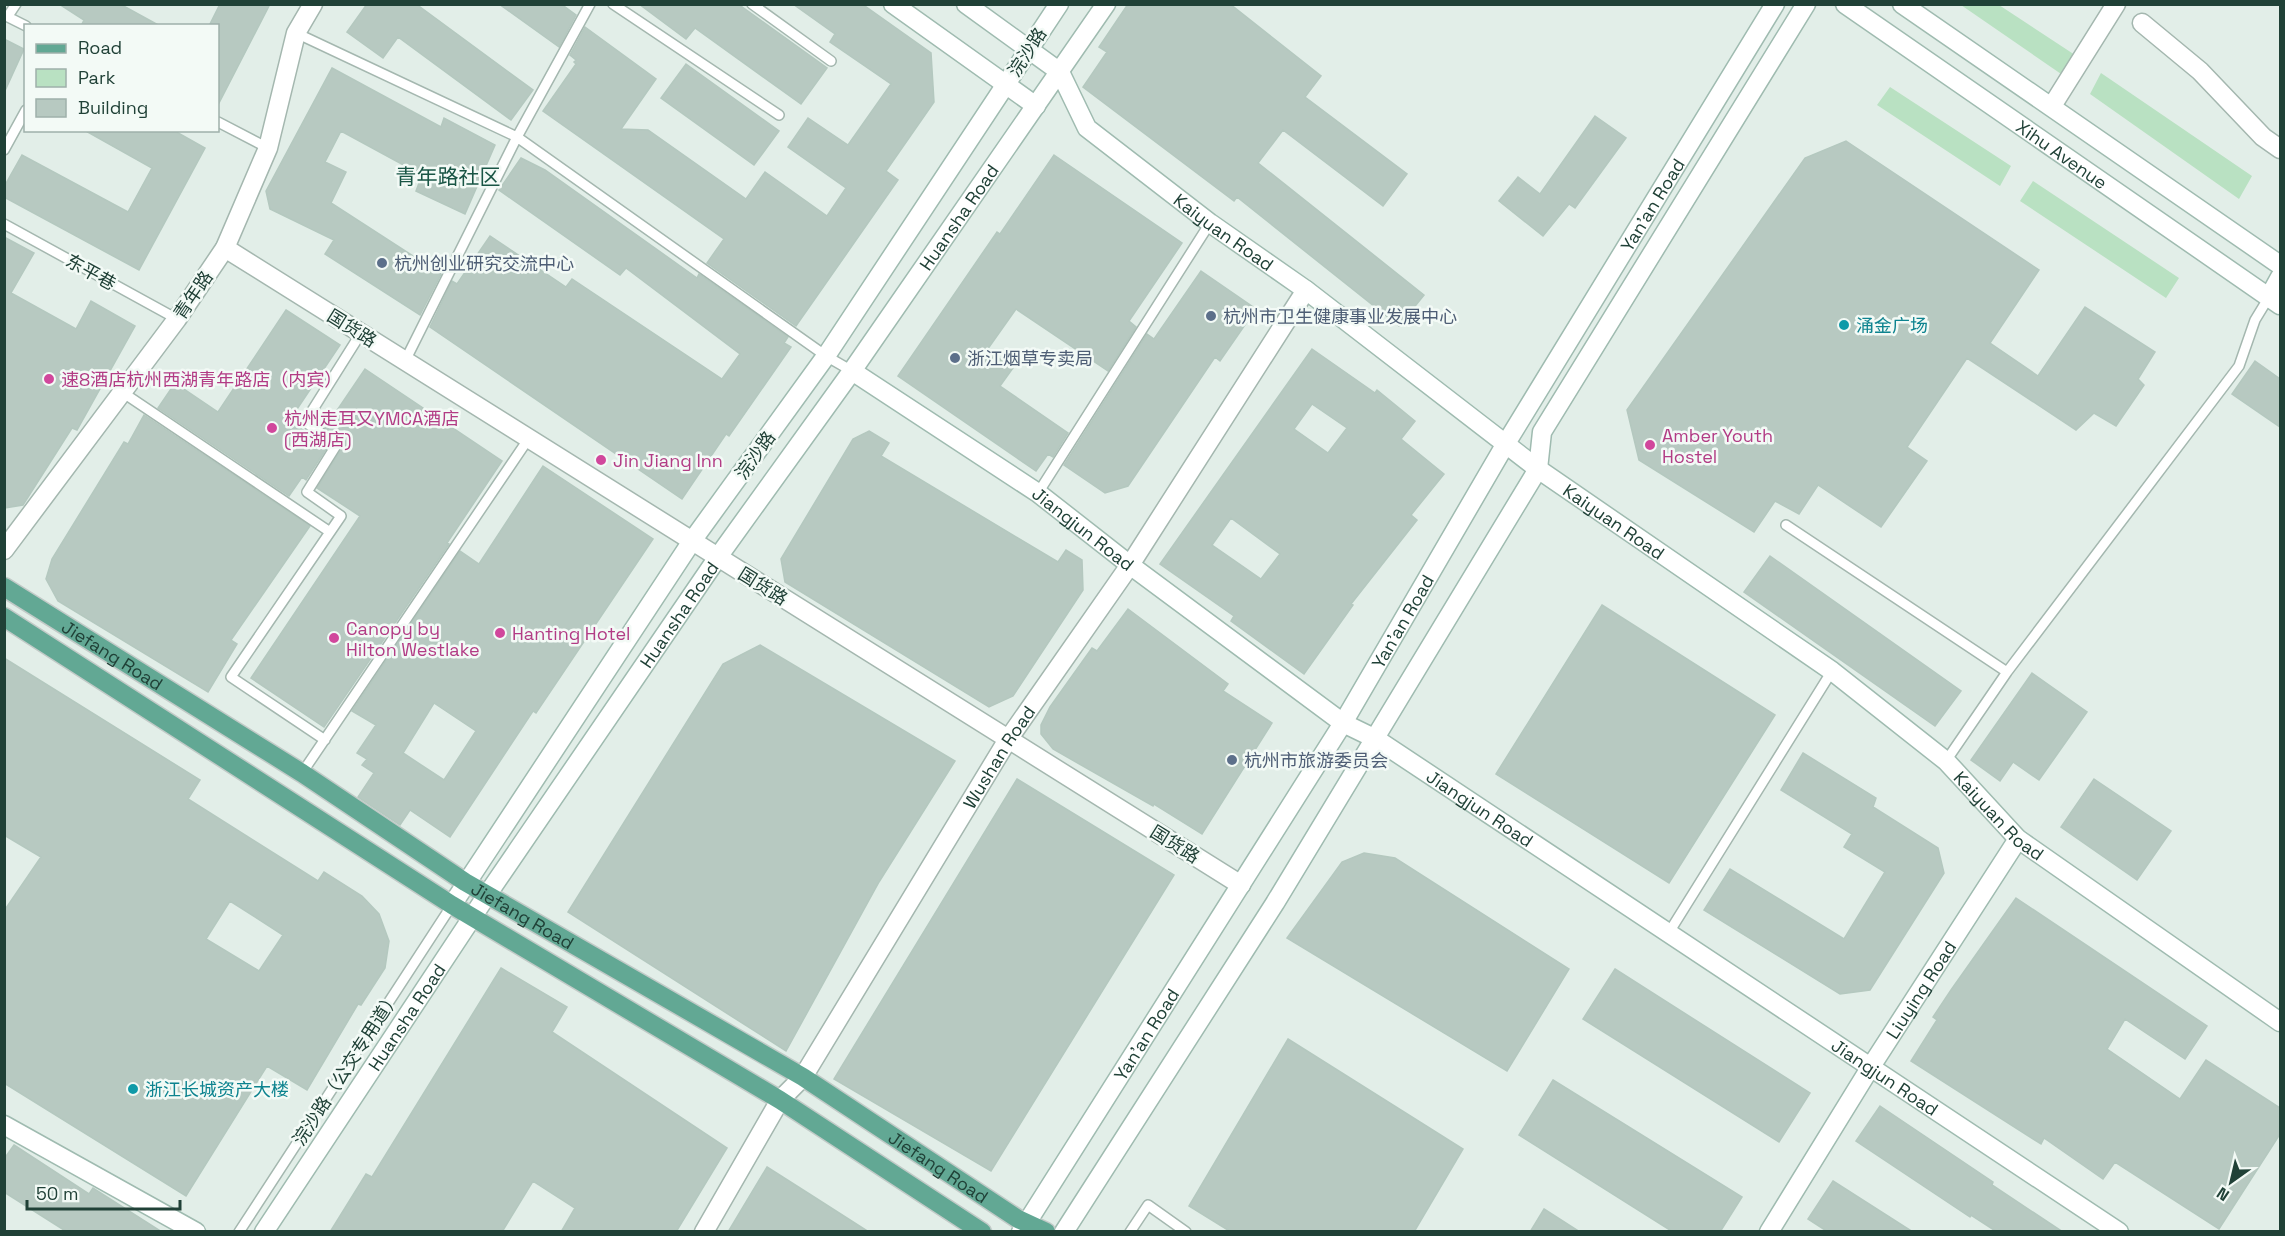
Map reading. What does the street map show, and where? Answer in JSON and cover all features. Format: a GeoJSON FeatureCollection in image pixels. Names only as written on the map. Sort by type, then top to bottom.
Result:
{"type":"FeatureCollection","features":[{"type":"Feature","properties":{"kind":"main road","name":"Jiefang Road"},"geometry":{"type":"LineString","coordinates":[[4,587],[302,773],[465,882],[803,1077],[1023,1228],[1046,1232]]}},
{"type":"Feature","properties":{"kind":"main road","name":"Jiefang Road"},"geometry":{"type":"LineString","coordinates":[[4,617],[452,905],[780,1100],[982,1232]]}},
{"type":"Feature","properties":{"kind":"street","name":"青年路"},"geometry":{"type":"LineString","coordinates":[[4,550],[177,319],[225,248],[268,148],[296,33],[313,4]]}},
{"type":"Feature","properties":{"kind":"street"},"geometry":{"type":"LineString","coordinates":[[893,4],[1036,106]]}},
{"type":"Feature","properties":{"kind":"street","name":"Kaiyuan Road"},"geometry":{"type":"LineString","coordinates":[[966,4],[1060,72],[1087,128],[1210,224],[1306,291],[1538,469],[1832,671],[1946,761],[2018,840],[2280,1022]]}},
{"type":"Feature","properties":{"kind":"street","name":"浣沙路"},"geometry":{"type":"LineString","coordinates":[[452,905],[465,882],[692,541],[826,356],[1059,4]]}},
{"type":"Feature","properties":{"kind":"street","name":"Huansha Road"},"geometry":{"type":"LineString","coordinates":[[264,1232],[487,895],[718,557],[852,371],[1106,4]]}},
{"type":"Feature","properties":{"kind":"street","name":"Yan'an Road"},"geometry":{"type":"LineString","coordinates":[[1023,1228],[1343,723],[1505,445],[1775,4]]}},
{"type":"Feature","properties":{"kind":"street","name":"Yan'an Road"},"geometry":{"type":"LineString","coordinates":[[1064,1232],[1269,912],[1376,739],[1538,469],[1542,432],[1806,4]]}},
{"type":"Feature","properties":{"kind":"street","name":"Xihu Avenue"},"geometry":{"type":"LineString","coordinates":[[1845,4],[2275,301]]}},
{"type":"Feature","properties":{"kind":"street","name":"Xihu Avenue"},"geometry":{"type":"LineString","coordinates":[[1902,4],[2280,265]]}},
{"type":"Feature","properties":{"kind":"street"},"geometry":{"type":"LineString","coordinates":[[2052,106],[2116,4]]}},
{"type":"Feature","properties":{"kind":"street"},"geometry":{"type":"LineString","coordinates":[[2142,23],[2200,71],[2263,137],[2280,149]]}},
{"type":"Feature","properties":{"kind":"street","name":"国货路"},"geometry":{"type":"LineString","coordinates":[[225,248],[1007,741],[1241,885]]}},
{"type":"Feature","properties":{"kind":"street"},"geometry":{"type":"LineString","coordinates":[[2275,301],[2280,277]]}},
{"type":"Feature","properties":{"kind":"street","name":"Wushan Road"},"geometry":{"type":"LineString","coordinates":[[704,1232],[780,1100],[803,1077],[1007,741],[1130,566],[1306,291]]}},
{"type":"Feature","properties":{"kind":"street","name":"Jiangjun Road"},"geometry":{"type":"LineString","coordinates":[[852,371],[1038,493],[1130,566],[1343,723],[1376,739],[2119,1232]]}},
{"type":"Feature","properties":{"kind":"street","name":"Liuying Road"},"geometry":{"type":"LineString","coordinates":[[1769,1232],[1870,1068],[2018,840]]}},
{"type":"Feature","properties":{"kind":"street"},"geometry":{"type":"LineString","coordinates":[[4,1125],[196,1232]]}},
{"type":"Feature","properties":{"kind":"lane"},"geometry":{"type":"LineString","coordinates":[[16,4],[6,16],[24,25]]}},
{"type":"Feature","properties":{"kind":"lane"},"geometry":{"type":"LineString","coordinates":[[405,361],[517,137],[590,4]]}},
{"type":"Feature","properties":{"kind":"lane"},"geometry":{"type":"LineString","coordinates":[[613,4],[779,115]]}},
{"type":"Feature","properties":{"kind":"lane"},"geometry":{"type":"LineString","coordinates":[[752,4],[831,62]]}},
{"type":"Feature","properties":{"kind":"lane"},"geometry":{"type":"LineString","coordinates":[[296,33],[517,137],[826,356],[852,371]]}},
{"type":"Feature","properties":{"kind":"lane"},"geometry":{"type":"LineString","coordinates":[[4,150],[24,114]]}},
{"type":"Feature","properties":{"kind":"lane"},"geometry":{"type":"LineString","coordinates":[[219,123],[268,148]]}},
{"type":"Feature","properties":{"kind":"lane","name":"东平巷"},"geometry":{"type":"LineString","coordinates":[[4,224],[177,319]]}},
{"type":"Feature","properties":{"kind":"lane"},"geometry":{"type":"LineString","coordinates":[[1038,493],[1210,224]]}},
{"type":"Feature","properties":{"kind":"lane"},"geometry":{"type":"LineString","coordinates":[[1946,761],[2007,672],[2239,366],[2255,320],[2275,301]]}},
{"type":"Feature","properties":{"kind":"lane"},"geometry":{"type":"LineString","coordinates":[[324,740],[231,677],[341,516],[308,492],[337,444],[305,422],[361,333]]}},
{"type":"Feature","properties":{"kind":"lane"},"geometry":{"type":"LineString","coordinates":[[122,392],[330,532]]}},
{"type":"Feature","properties":{"kind":"lane"},"geometry":{"type":"LineString","coordinates":[[302,773],[529,438]]}},
{"type":"Feature","properties":{"kind":"lane"},"geometry":{"type":"LineString","coordinates":[[1786,525],[2007,672]]}},
{"type":"Feature","properties":{"kind":"lane"},"geometry":{"type":"LineString","coordinates":[[1668,934],[1832,671]]}},
{"type":"Feature","properties":{"kind":"lane","name":"浣沙路（公交专用道）"},"geometry":{"type":"LineString","coordinates":[[239,1232],[452,905]]}},
{"type":"Feature","properties":{"kind":"lane"},"geometry":{"type":"LineString","coordinates":[[1130,1232],[1148,1205],[1186,1232]]}},
{"type":"Feature","properties":{"kind":"green space"},"geometry":{"type":"Polygon","coordinates":[[[1961,5],[1999,5],[2075,55],[2064,76],[1961,5]]]}},
{"type":"Feature","properties":{"kind":"green space"},"geometry":{"type":"Polygon","coordinates":[[[2101,73],[2252,176],[2239,199],[2090,94],[2101,73]]]}},
{"type":"Feature","properties":{"kind":"green space"},"geometry":{"type":"Polygon","coordinates":[[[1890,87],[2011,166],[2000,186],[1877,105],[1890,87]]]}},
{"type":"Feature","properties":{"kind":"green space"},"geometry":{"type":"Polygon","coordinates":[[[2033,181],[2179,278],[2166,298],[2020,201],[2033,181]]]}},
{"type":"Feature","properties":{"kind":"building"},"geometry":{"type":"Polygon","coordinates":[[[59,4],[120,4],[156,24],[82,24],[84,20],[59,4]]]}},
{"type":"Feature","properties":{"kind":"building"},"geometry":{"type":"Polygon","coordinates":[[[220,4],[270,4],[219,103],[219,24],[210,24],[220,4]]]}},
{"type":"Feature","properties":{"kind":"building"},"geometry":{"type":"Polygon","coordinates":[[[367,4],[416,4],[533,90],[511,120],[398,37],[383,58],[347,32],[367,4]]]}},
{"type":"Feature","properties":{"kind":"building"},"geometry":{"type":"Polygon","coordinates":[[[499,4],[561,4],[576,15],[559,47],[499,4]]]}},
{"type":"Feature","properties":{"kind":"building"},"geometry":{"type":"Polygon","coordinates":[[[639,4],[738,4],[827,68],[801,104],[695,28],[686,39],[639,4]]]}},
{"type":"Feature","properties":{"kind":"building"},"geometry":{"type":"Polygon","coordinates":[[[793,4],[862,4],[931,53],[934,102],[886,171],[898,180],[796,326],[707,263],[724,239],[543,111],[576,64],[574,62],[576,60],[570,55],[585,27],[656,79],[621,129],[648,130],[746,199],[765,172],[827,216],[846,188],[788,147],[808,118],[848,145],[891,84],[830,42],[835,34],[793,4]]]}},
{"type":"Feature","properties":{"kind":"building"},"geometry":{"type":"Polygon","coordinates":[[[1128,4],[1230,4],[1321,76],[1305,97],[1407,174],[1383,206],[1283,130],[1258,163],[1424,295],[1399,326],[1237,197],[1234,201],[1083,87],[1107,52],[1099,47],[1128,4]]]}},
{"type":"Feature","properties":{"kind":"building"},"geometry":{"type":"Polygon","coordinates":[[[4,39],[24,49],[4,93],[4,39]]]}},
{"type":"Feature","properties":{"kind":"building"},"geometry":{"type":"Polygon","coordinates":[[[686,64],[779,131],[754,165],[661,98],[686,64]]]}},
{"type":"Feature","properties":{"kind":"building"},"geometry":{"type":"Polygon","coordinates":[[[332,68],[441,127],[444,118],[495,145],[465,214],[416,191],[422,175],[341,131],[325,162],[346,172],[331,203],[441,274],[420,315],[325,254],[334,240],[270,209],[266,191],[332,68]]]}},
{"type":"Feature","properties":{"kind":"building"},"geometry":{"type":"Polygon","coordinates":[[[1595,116],[1626,138],[1575,208],[1569,204],[1543,236],[1499,201],[1518,177],[1540,194],[1595,116]]]}},
{"type":"Feature","properties":{"kind":"building"},"geometry":{"type":"Polygon","coordinates":[[[88,132],[177,132],[205,148],[139,270],[4,197],[4,187],[22,155],[128,212],[152,168],[88,132]]]}},
{"type":"Feature","properties":{"kind":"building","name":"涌金广场"},"geometry":{"type":"Polygon","coordinates":[[[1846,141],[2039,270],[1990,343],[2038,376],[2085,307],[2155,352],[2138,379],[2144,385],[2116,426],[2094,413],[2076,430],[1967,358],[1907,447],[1927,461],[1881,527],[1818,485],[1799,514],[1775,501],[1754,532],[1639,460],[1627,410],[1805,158],[1846,141]]]}},
{"type":"Feature","properties":{"kind":"building"},"geometry":{"type":"Polygon","coordinates":[[[1054,155],[1182,243],[1129,321],[1136,327],[1108,371],[1016,309],[987,350],[1013,368],[1000,386],[1068,433],[1053,457],[1048,454],[1036,471],[898,376],[997,232],[1000,234],[1054,155]]]}},
{"type":"Feature","properties":{"kind":"building"},"geometry":{"type":"Polygon","coordinates":[[[521,158],[545,170],[697,278],[699,274],[788,337],[784,343],[791,347],[729,436],[726,434],[682,499],[430,327],[452,281],[457,284],[490,236],[566,287],[572,279],[722,379],[740,354],[626,268],[620,275],[499,190],[521,158]]]}},
{"type":"Feature","properties":{"kind":"building"},"geometry":{"type":"Polygon","coordinates":[[[4,237],[34,253],[11,293],[76,329],[91,301],[135,326],[77,430],[72,428],[23,505],[4,508],[4,237]]]}},
{"type":"Feature","properties":{"kind":"building"},"geometry":{"type":"Polygon","coordinates":[[[1201,271],[1256,309],[1220,361],[1215,357],[1128,486],[1105,493],[1064,465],[1147,334],[1154,339],[1201,271]]]}},
{"type":"Feature","properties":{"kind":"building"},"geometry":{"type":"Polygon","coordinates":[[[286,310],[340,345],[289,421],[328,446],[306,480],[302,477],[289,496],[158,408],[175,383],[218,412],[286,310]]]}},
{"type":"Feature","properties":{"kind":"building"},"geometry":{"type":"Polygon","coordinates":[[[1312,349],[1375,393],[1377,390],[1415,421],[1401,439],[1444,474],[1411,515],[1417,520],[1351,604],[1353,605],[1304,674],[1231,621],[1234,616],[1160,564],[1312,349]],[[1312,404],[1294,429],[1328,453],[1347,428],[1312,404]],[[1231,518],[1212,545],[1261,579],[1280,554],[1231,518]]]}},
{"type":"Feature","properties":{"kind":"building"},"geometry":{"type":"Polygon","coordinates":[[[2255,361],[2280,379],[2280,427],[2232,394],[2255,361]]]}},
{"type":"Feature","properties":{"kind":"building"},"geometry":{"type":"Polygon","coordinates":[[[365,369],[502,461],[447,543],[449,544],[324,727],[251,678],[360,516],[317,488],[344,445],[341,439],[325,428],[365,369]]]}},
{"type":"Feature","properties":{"kind":"building"},"geometry":{"type":"Polygon","coordinates":[[[144,415],[310,526],[231,640],[237,644],[208,692],[58,601],[46,579],[52,559],[124,442],[128,444],[144,415]]]}},
{"type":"Feature","properties":{"kind":"building"},"geometry":{"type":"Polygon","coordinates":[[[869,431],[889,443],[881,456],[1058,562],[1066,550],[1082,560],[1083,590],[1013,696],[989,707],[785,582],[781,559],[853,439],[869,431]]]}},
{"type":"Feature","properties":{"kind":"building"},"geometry":{"type":"Polygon","coordinates":[[[543,466],[653,539],[536,713],[533,711],[450,837],[410,810],[400,825],[358,797],[374,773],[362,765],[367,759],[357,753],[376,725],[352,711],[460,551],[479,564],[543,466]],[[434,703],[403,753],[444,780],[476,731],[434,703]]]}},
{"type":"Feature","properties":{"kind":"building"},"geometry":{"type":"Polygon","coordinates":[[[1770,556],[1961,691],[1935,726],[1744,592],[1770,556]]]}},
{"type":"Feature","properties":{"kind":"building"},"geometry":{"type":"Polygon","coordinates":[[[1602,605],[1775,715],[1669,883],[1496,774],[1602,605]]]}},
{"type":"Feature","properties":{"kind":"building"},"geometry":{"type":"Polygon","coordinates":[[[1128,609],[1228,684],[1223,691],[1272,723],[1202,834],[1154,804],[1153,806],[1053,749],[1041,734],[1041,725],[1050,707],[1092,648],[1097,651],[1128,609]]]}},
{"type":"Feature","properties":{"kind":"building"},"geometry":{"type":"Polygon","coordinates":[[[760,645],[955,761],[879,882],[786,1051],[568,912],[723,664],[760,645]]]}},
{"type":"Feature","properties":{"kind":"building"},"geometry":{"type":"Polygon","coordinates":[[[4,658],[200,780],[188,799],[318,881],[324,872],[362,896],[379,914],[389,941],[385,968],[361,1005],[358,1004],[307,1090],[267,1066],[186,1196],[4,1083],[4,911],[41,857],[4,835],[4,658]],[[230,901],[206,939],[259,971],[283,935],[230,901]]]}},
{"type":"Feature","properties":{"kind":"building"},"geometry":{"type":"Polygon","coordinates":[[[2032,673],[2087,712],[2039,780],[2013,762],[2000,781],[1971,760],[2032,673]]]}},
{"type":"Feature","properties":{"kind":"building"},"geometry":{"type":"Polygon","coordinates":[[[1803,753],[1876,798],[1873,807],[1938,848],[1944,873],[1870,990],[1840,994],[1704,910],[1730,869],[1844,939],[1885,872],[1844,847],[1852,834],[1781,790],[1803,753]]]}},
{"type":"Feature","properties":{"kind":"building"},"geometry":{"type":"Polygon","coordinates":[[[1017,779],[1174,875],[991,1171],[834,1079],[1017,779]]]}},
{"type":"Feature","properties":{"kind":"building"},"geometry":{"type":"Polygon","coordinates":[[[2094,779],[2171,831],[2137,880],[2061,827],[2094,779]]]}},
{"type":"Feature","properties":{"kind":"building"},"geometry":{"type":"Polygon","coordinates":[[[1364,853],[1395,858],[1569,969],[1507,1071],[1287,938],[1342,862],[1364,853]]]}},
{"type":"Feature","properties":{"kind":"building"},"geometry":{"type":"Polygon","coordinates":[[[2016,898],[2207,1026],[2185,1059],[2125,1019],[2107,1049],[2180,1099],[2206,1060],[2280,1108],[2280,1134],[2219,1229],[2115,1162],[2103,1179],[2044,1138],[2041,1144],[1911,1061],[1937,1020],[1933,1017],[2016,898]]]}},
{"type":"Feature","properties":{"kind":"building"},"geometry":{"type":"Polygon","coordinates":[[[501,968],[567,1007],[552,1032],[727,1148],[676,1232],[561,1232],[575,1208],[533,1181],[502,1232],[330,1232],[366,1174],[372,1177],[501,968]]]}},
{"type":"Feature","properties":{"kind":"building"},"geometry":{"type":"Polygon","coordinates":[[[1615,969],[1810,1093],[1779,1142],[1583,1019],[1615,969]]]}},
{"type":"Feature","properties":{"kind":"building"},"geometry":{"type":"Polygon","coordinates":[[[1288,1039],[1463,1149],[1414,1232],[1231,1232],[1189,1206],[1288,1039]]]}},
{"type":"Feature","properties":{"kind":"building"},"geometry":{"type":"Polygon","coordinates":[[[1553,1080],[1742,1197],[1720,1232],[1673,1232],[1519,1135],[1553,1080]]]}},
{"type":"Feature","properties":{"kind":"building"},"geometry":{"type":"Polygon","coordinates":[[[1880,1106],[2063,1232],[1997,1232],[1971,1215],[1970,1217],[1856,1141],[1880,1106]]]}},
{"type":"Feature","properties":{"kind":"building"},"geometry":{"type":"Polygon","coordinates":[[[14,1145],[89,1194],[93,1188],[162,1232],[67,1232],[4,1192],[4,1159],[14,1145]]]}},
{"type":"Feature","properties":{"kind":"building"},"geometry":{"type":"Polygon","coordinates":[[[767,1167],[811,1195],[869,1232],[728,1232],[767,1167]]]}},
{"type":"Feature","properties":{"kind":"building"},"geometry":{"type":"Polygon","coordinates":[[[1833,1181],[1913,1232],[1828,1232],[1808,1219],[1833,1181]]]}},
{"type":"Feature","properties":{"kind":"building"},"geometry":{"type":"Polygon","coordinates":[[[1544,1209],[1580,1232],[1530,1232],[1544,1209]]]}},
{"type":"Feature","properties":{"kind":"place","name":"杭州创业研究交流中心"},"geometry":{"type":"Point","coordinates":[382,263]}},
{"type":"Feature","properties":{"kind":"place","name":"杭州市卫生健康事业发展中心"},"geometry":{"type":"Point","coordinates":[1211,316]}},
{"type":"Feature","properties":{"kind":"place","name":"涌金广场"},"geometry":{"type":"Point","coordinates":[1844,325]}},
{"type":"Feature","properties":{"kind":"place","name":"浙江烟草专卖局"},"geometry":{"type":"Point","coordinates":[955,358]}},
{"type":"Feature","properties":{"kind":"place","name":"速8酒店杭州西湖青年路店（内宾）"},"geometry":{"type":"Point","coordinates":[49,379]}},
{"type":"Feature","properties":{"kind":"place","name":"杭州走耳又YMCA酒店 (西湖店)"},"geometry":{"type":"Point","coordinates":[272,428]}},
{"type":"Feature","properties":{"kind":"place","name":"Amber Youth Hostel"},"geometry":{"type":"Point","coordinates":[1650,445]}},
{"type":"Feature","properties":{"kind":"place","name":"Jin Jiang Inn"},"geometry":{"type":"Point","coordinates":[601,460]}},
{"type":"Feature","properties":{"kind":"place","name":"Hanting Hotel"},"geometry":{"type":"Point","coordinates":[500,633]}},
{"type":"Feature","properties":{"kind":"place","name":"Canopy by Hilton Westlake"},"geometry":{"type":"Point","coordinates":[334,638]}},
{"type":"Feature","properties":{"kind":"place","name":"杭州市旅游委员会"},"geometry":{"type":"Point","coordinates":[1232,760]}},
{"type":"Feature","properties":{"kind":"place","name":"浙江长城资产大楼"},"geometry":{"type":"Point","coordinates":[133,1089]}},
{"type":"Feature","properties":{"kind":"district","name":"青年路社区"},"geometry":{"type":"Point","coordinates":[448,176]}}]}
